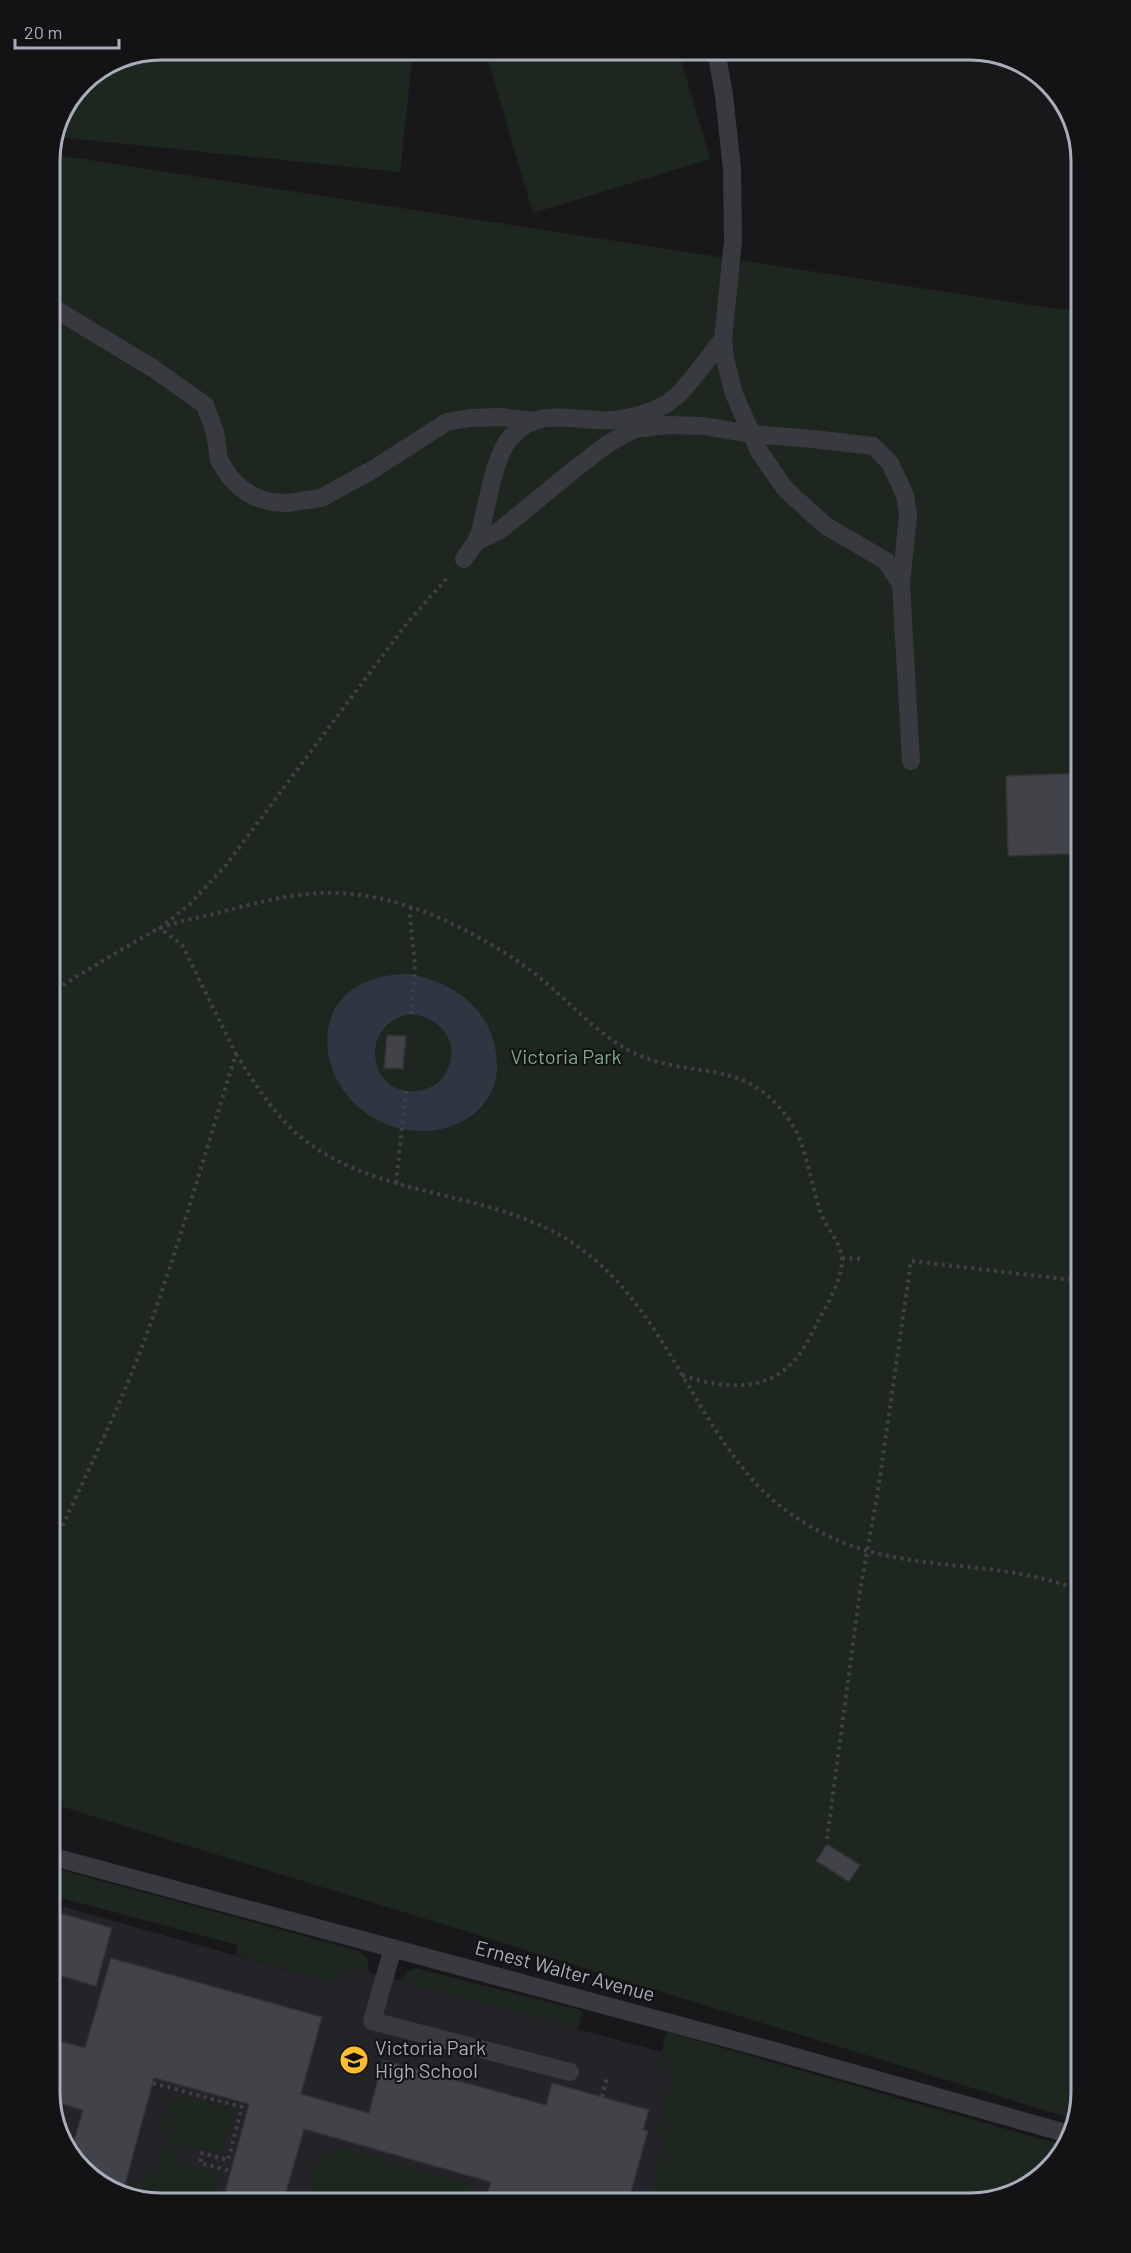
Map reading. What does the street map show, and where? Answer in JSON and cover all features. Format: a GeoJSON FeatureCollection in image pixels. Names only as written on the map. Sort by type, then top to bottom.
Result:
{"type":"FeatureCollection","features":[{"type":"Feature","properties":{"kind":"lane"},"geometry":{"type":"LineString","coordinates":[[718,60],[732,169],[733,241],[723,339],[734,394],[751,434],[776,478],[794,499],[826,526],[886,561],[901,584]]}},
{"type":"Feature","properties":{"kind":"lane"},"geometry":{"type":"LineString","coordinates":[[60,312],[170,379],[205,405],[215,432],[219,460],[229,476],[242,489],[255,497],[271,502],[287,503],[321,498],[372,470],[447,422],[470,418],[500,417],[534,421]]}},
{"type":"Feature","properties":{"kind":"lane"},"geometry":{"type":"LineString","coordinates":[[464,559],[476,542],[501,454],[509,438],[525,423],[551,416],[613,420],[639,415],[667,404],[685,386],[723,339]]}},
{"type":"Feature","properties":{"kind":"lane"},"geometry":{"type":"LineString","coordinates":[[476,542],[499,531],[606,445],[634,429],[668,425],[704,426],[751,434],[873,446],[890,463],[905,495],[908,516],[901,584],[911,761]]}},
{"type":"Feature","properties":{"kind":"lane","name":"Ernest Walter Avenue"},"geometry":{"type":"LineString","coordinates":[[60,1859],[767,2049],[1062,2132]]}},
{"type":"Feature","properties":{"kind":"lane"},"geometry":{"type":"LineString","coordinates":[[393,1948],[372,2021],[570,2072]]}},
{"type":"Feature","properties":{"kind":"path"},"geometry":{"type":"LineString","coordinates":[[60,987],[160,928],[190,904],[226,865],[407,623],[464,559]]}},
{"type":"Feature","properties":{"kind":"path"},"geometry":{"type":"LineString","coordinates":[[160,928],[250,905],[308,894],[333,892],[411,907],[478,936],[523,965],[546,982],[579,1013],[636,1054],[667,1064],[732,1075],[761,1090],[778,1106],[792,1125],[802,1145],[821,1215],[842,1251],[842,1266],[835,1288],[822,1315],[797,1356],[777,1375],[767,1381],[734,1386],[702,1382],[681,1375]]}},
{"type":"Feature","properties":{"kind":"path"},"geometry":{"type":"LineString","coordinates":[[411,907],[415,965],[411,1014]]}},
{"type":"Feature","properties":{"kind":"path"},"geometry":{"type":"LineString","coordinates":[[160,928],[182,945],[236,1054],[262,1094],[281,1118],[297,1133],[314,1147],[344,1165],[396,1183],[495,1207],[528,1218],[573,1243],[602,1266],[641,1311],[721,1439],[747,1474],[777,1503],[822,1533],[867,1552],[1029,1575],[1071,1588]]}},
{"type":"Feature","properties":{"kind":"path"},"geometry":{"type":"LineString","coordinates":[[60,1531],[109,1425],[174,1259],[236,1054]]}},
{"type":"Feature","properties":{"kind":"path"},"geometry":{"type":"LineString","coordinates":[[396,1183],[406,1091]]}},
{"type":"Feature","properties":{"kind":"path"},"geometry":{"type":"LineString","coordinates":[[842,1258],[863,1259]]}},
{"type":"Feature","properties":{"kind":"path"},"geometry":{"type":"LineString","coordinates":[[827,1839],[860,1590],[878,1491],[911,1261],[1071,1280]]}},
{"type":"Feature","properties":{"kind":"path"},"geometry":{"type":"LineString","coordinates":[[602,2097],[607,2077]]}},
{"type":"Feature","properties":{"kind":"path"},"geometry":{"type":"LineString","coordinates":[[153,2083],[242,2108],[228,2160],[202,2153],[200,2163],[231,2172]]}},
{"type":"Feature","properties":{"kind":"shaded area"},"geometry":{"type":"Polygon","coordinates":[[[408,974],[426,978],[458,993],[482,1016],[495,1048],[497,1074],[491,1093],[484,1104],[469,1118],[446,1128],[428,1131],[390,1125],[360,1108],[339,1083],[328,1054],[329,1025],[342,1000],[368,981],[408,974]],[[411,1014],[393,1021],[381,1032],[376,1046],[376,1060],[381,1074],[390,1085],[404,1091],[429,1088],[442,1079],[452,1054],[451,1044],[441,1027],[423,1017],[411,1014]]]}},
{"type":"Feature","properties":{"kind":"shaded area","name":"Victoria Park High School"},"geometry":{"type":"Polygon","coordinates":[[[60,1906],[326,1981],[354,1968],[662,2052],[657,2068],[1034,2169],[1009,2185],[990,2191],[970,2193],[154,2193],[135,2190],[111,2179],[90,2163],[74,2142],[62,2112],[60,2092],[60,1906]]]}},
{"type":"Feature","properties":{"kind":"green space"},"geometry":{"type":"Polygon","coordinates":[[[161,60],[412,60],[400,172],[63,137],[77,105],[90,90],[105,77],[141,62],[161,60]]]}},
{"type":"Feature","properties":{"kind":"green space"},"geometry":{"type":"Polygon","coordinates":[[[488,60],[681,60],[710,159],[533,213],[488,60]]]}},
{"type":"Feature","properties":{"kind":"green space","name":"Victoria Park"},"geometry":{"type":"Polygon","coordinates":[[[60,156],[1050,308],[1071,309],[1071,2092],[1068,2117],[60,1806],[60,156]]]}},
{"type":"Feature","properties":{"kind":"green space"},"geometry":{"type":"Polygon","coordinates":[[[60,1870],[359,1951],[367,1958],[370,1972],[354,1968],[326,1981],[236,1955],[238,1945],[60,1898],[60,1870]]]}},
{"type":"Feature","properties":{"kind":"green space"},"geometry":{"type":"Polygon","coordinates":[[[415,1968],[583,2011],[578,2029],[401,1981],[408,1972],[415,1968]]]}},
{"type":"Feature","properties":{"kind":"green space"},"geometry":{"type":"Polygon","coordinates":[[[667,2032],[1056,2144],[1046,2159],[1031,2172],[1009,2185],[990,2191],[970,2193],[650,2193],[665,2136],[657,2133],[673,2073],[657,2068],[667,2032]]]}},
{"type":"Feature","properties":{"kind":"green space"},"geometry":{"type":"Polygon","coordinates":[[[180,2095],[234,2109],[222,2155],[189,2145],[181,2147],[178,2155],[183,2162],[219,2173],[214,2193],[154,2193],[138,2190],[147,2174],[156,2172],[168,2133],[161,2131],[165,2106],[179,2098],[180,2095]]]}},
{"type":"Feature","properties":{"kind":"green space"},"geometry":{"type":"Polygon","coordinates":[[[335,2146],[468,2183],[472,2193],[309,2193],[318,2156],[328,2154],[335,2146]]]}},
{"type":"Feature","properties":{"kind":"building"},"geometry":{"type":"Polygon","coordinates":[[[1071,773],[1071,879],[1070,854],[1008,856],[1006,776],[1071,773]]]}},
{"type":"Feature","properties":{"kind":"building"},"geometry":{"type":"Polygon","coordinates":[[[387,1035],[406,1036],[403,1069],[384,1068],[387,1035]]]}},
{"type":"Feature","properties":{"kind":"building"},"geometry":{"type":"Polygon","coordinates":[[[827,1844],[860,1865],[849,1882],[816,1861],[827,1844]]]}},
{"type":"Feature","properties":{"kind":"building"},"geometry":{"type":"Polygon","coordinates":[[[60,1913],[112,1928],[96,1986],[60,1976],[60,1913]]]}},
{"type":"Feature","properties":{"kind":"building"},"geometry":{"type":"Polygon","coordinates":[[[111,1958],[322,2017],[301,2094],[369,2113],[383,2060],[546,2105],[552,2083],[649,2110],[643,2130],[648,2131],[631,2193],[487,2193],[491,2182],[304,2129],[286,2193],[225,2193],[249,2104],[154,2078],[125,2186],[100,2172],[81,2153],[74,2142],[83,2110],[61,2104],[60,2041],[85,2048],[111,1958]]]}},
{"type":"Feature","properties":{"kind":"place","name":"Victoria Park High School"},"geometry":{"type":"Point","coordinates":[354,2060]}}]}
